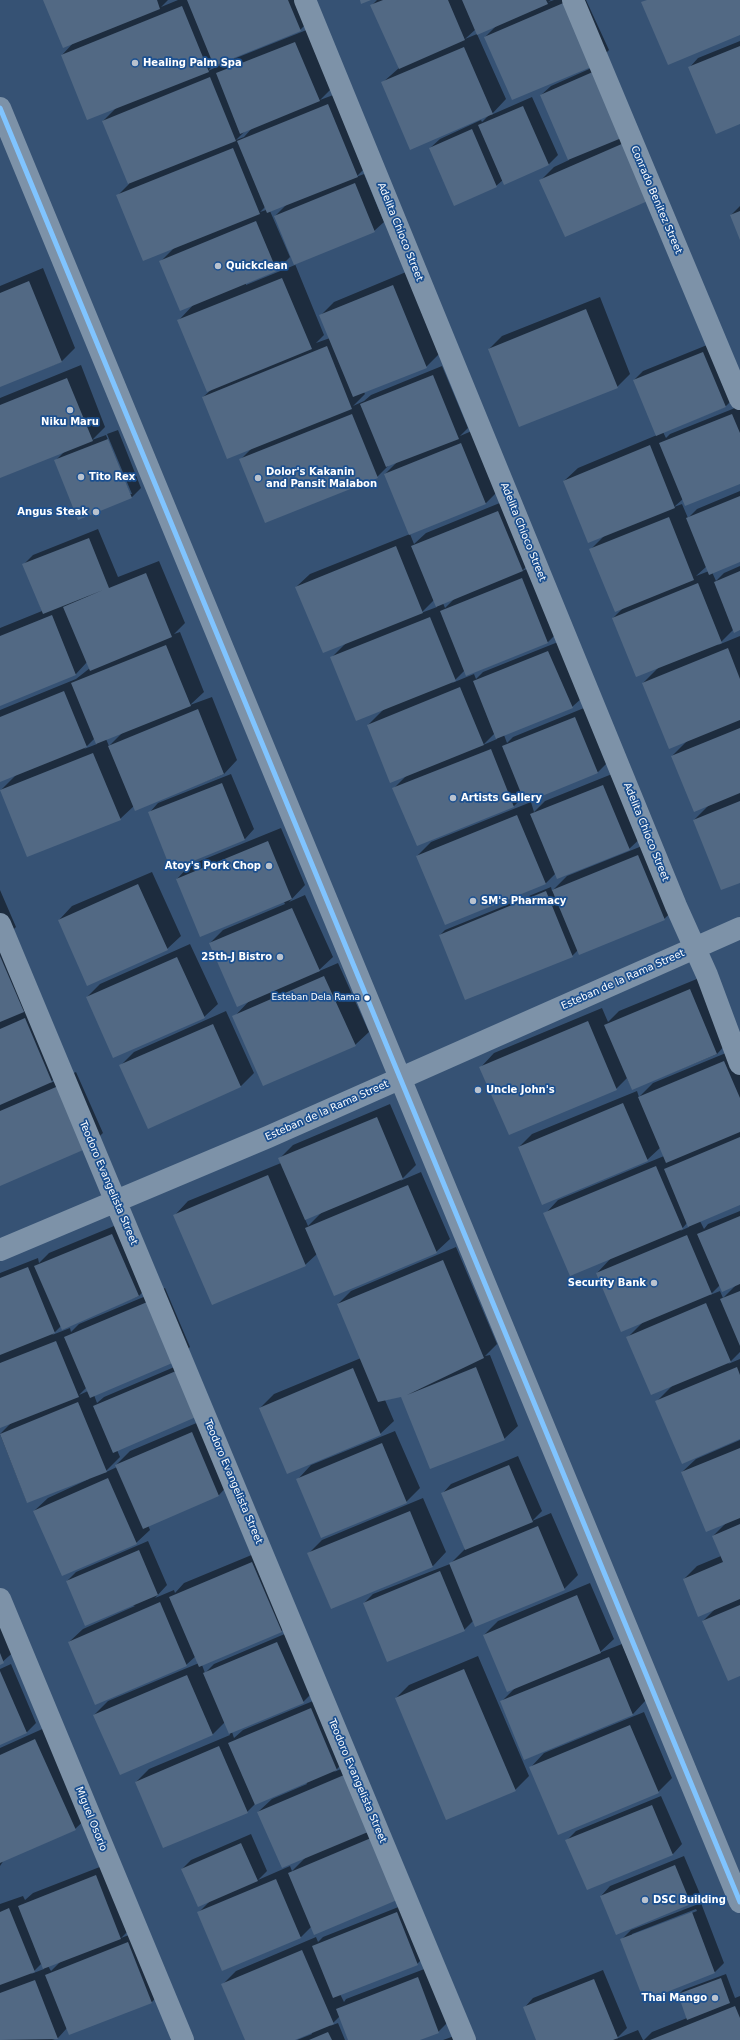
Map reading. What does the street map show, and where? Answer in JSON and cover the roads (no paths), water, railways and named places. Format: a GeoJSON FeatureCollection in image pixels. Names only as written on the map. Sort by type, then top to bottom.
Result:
{"type":"FeatureCollection","features":[{"type":"Feature","properties":{"kind":"street","name":"Adelita Chioco Street"},"geometry":{"type":"LineString","coordinates":[[305,0],[676,906],[696,948],[740,1064]]}},
{"type":"Feature","properties":{"kind":"street","name":"Conrado Benitez Street"},"geometry":{"type":"LineString","coordinates":[[573,0],[740,399]]}},
{"type":"Feature","properties":{"kind":"street"},"geometry":{"type":"LineString","coordinates":[[0,108],[740,1902]]}},
{"type":"Feature","properties":{"kind":"street","name":"Teodoro Evangelista Street"},"geometry":{"type":"LineString","coordinates":[[0,924],[465,2040]]}},
{"type":"Feature","properties":{"kind":"street","name":"Esteban de la Rama Street"},"geometry":{"type":"LineString","coordinates":[[0,1250],[116,1202],[400,1079],[740,928]]}},
{"type":"Feature","properties":{"kind":"street","name":"Miguel Osorio"},"geometry":{"type":"LineString","coordinates":[[0,1599],[183,2040]]}},
{"type":"Feature","properties":{"kind":"place","name":"Healing Palm Spa"},"geometry":{"type":"Point","coordinates":[135,63]}},
{"type":"Feature","properties":{"kind":"place","name":"Quickclean"},"geometry":{"type":"Point","coordinates":[218,266]}},
{"type":"Feature","properties":{"kind":"place","name":"Niku Maru"},"geometry":{"type":"Point","coordinates":[70,410]}},
{"type":"Feature","properties":{"kind":"place","name":"Tito Rex"},"geometry":{"type":"Point","coordinates":[81,477]}},
{"type":"Feature","properties":{"kind":"place","name":"Dolor's Kakanin and Pansit Malabon"},"geometry":{"type":"Point","coordinates":[258,478]}},
{"type":"Feature","properties":{"kind":"place","name":"Angus Steak"},"geometry":{"type":"Point","coordinates":[96,512]}},
{"type":"Feature","properties":{"kind":"place","name":"Artists Gallery"},"geometry":{"type":"Point","coordinates":[453,798]}},
{"type":"Feature","properties":{"kind":"place","name":"Atoy's Pork Chop"},"geometry":{"type":"Point","coordinates":[269,866]}},
{"type":"Feature","properties":{"kind":"place","name":"SM's Pharmacy"},"geometry":{"type":"Point","coordinates":[473,901]}},
{"type":"Feature","properties":{"kind":"place","name":"25th-J Bistro"},"geometry":{"type":"Point","coordinates":[280,957]}},
{"type":"Feature","properties":{"kind":"place","name":"Esteban Dela Rama"},"geometry":{"type":"Point","coordinates":[367,998]}},
{"type":"Feature","properties":{"kind":"place","name":"Uncle John's"},"geometry":{"type":"Point","coordinates":[478,1090]}},
{"type":"Feature","properties":{"kind":"place","name":"Security Bank"},"geometry":{"type":"Point","coordinates":[654,1283]}},
{"type":"Feature","properties":{"kind":"place","name":"DSC Building"},"geometry":{"type":"Point","coordinates":[645,1900]}},
{"type":"Feature","properties":{"kind":"place","name":"Thai Mango"},"geometry":{"type":"Point","coordinates":[715,1998]}}]}
